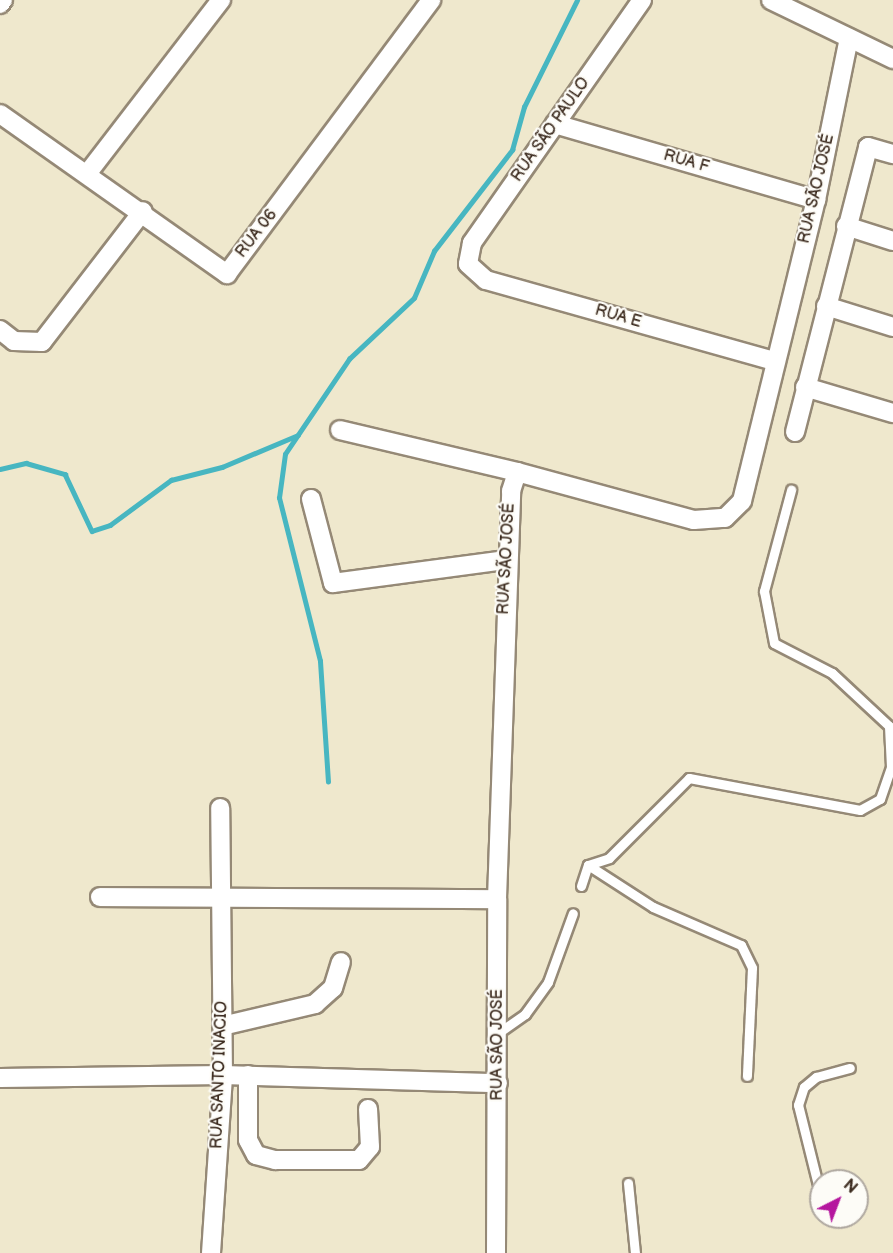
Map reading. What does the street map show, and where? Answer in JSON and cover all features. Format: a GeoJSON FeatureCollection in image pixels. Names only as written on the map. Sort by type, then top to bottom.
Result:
{"type":"FeatureCollection","features":[{"type":"Feature","properties":{"kind":"street"},"geometry":{"type":"LineString","coordinates":[[0,4],[3,0]]}},
{"type":"Feature","properties":{"kind":"street"},"geometry":{"type":"LineString","coordinates":[[87,174],[221,0]]}},
{"type":"Feature","properties":{"kind":"street","name":"RUA 06"},"geometry":{"type":"LineString","coordinates":[[0,114],[143,210],[227,274],[431,0]]}},
{"type":"Feature","properties":{"kind":"street","name":"RUA SÃO PAULO"},"geometry":{"type":"LineString","coordinates":[[468,264],[472,243],[642,0]]}},
{"type":"Feature","properties":{"kind":"street"},"geometry":{"type":"LineString","coordinates":[[771,0],[893,60]]}},
{"type":"Feature","properties":{"kind":"street","name":"RUA SÃO JOSÉ"},"geometry":{"type":"LineString","coordinates":[[496,1253],[497,899],[507,509],[517,472],[694,520],[725,518],[742,501],[774,361],[816,200],[849,38]]}},
{"type":"Feature","properties":{"kind":"street","name":"RUA F"},"geometry":{"type":"LineString","coordinates":[[555,124],[816,200]]}},
{"type":"Feature","properties":{"kind":"street"},"geometry":{"type":"LineString","coordinates":[[795,432],[868,147],[893,154]]}},
{"type":"Feature","properties":{"kind":"street"},"geometry":{"type":"LineString","coordinates":[[0,330],[14,341],[42,342],[143,210]]}},
{"type":"Feature","properties":{"kind":"street"},"geometry":{"type":"LineString","coordinates":[[846,226],[893,241]]}},
{"type":"Feature","properties":{"kind":"street","name":"RUA E"},"geometry":{"type":"LineString","coordinates":[[468,264],[486,280],[774,361]]}},
{"type":"Feature","properties":{"kind":"street"},"geometry":{"type":"LineString","coordinates":[[826,306],[893,327]]}},
{"type":"Feature","properties":{"kind":"street"},"geometry":{"type":"LineString","coordinates":[[805,387],[893,413]]}},
{"type":"Feature","properties":{"kind":"street"},"geometry":{"type":"LineString","coordinates":[[340,430],[517,472]]}},
{"type":"Feature","properties":{"kind":"street"},"geometry":{"type":"LineString","coordinates":[[311,500],[333,583],[506,560]]}},
{"type":"Feature","properties":{"kind":"street","name":"RUA SANTO INACIO"},"geometry":{"type":"LineString","coordinates":[[211,1253],[223,1075],[220,808]]}},
{"type":"Feature","properties":{"kind":"street"},"geometry":{"type":"LineString","coordinates":[[100,897],[497,899]]}},
{"type":"Feature","properties":{"kind":"street"},"geometry":{"type":"LineString","coordinates":[[222,1026],[315,1004],[333,988],[341,962]]}},
{"type":"Feature","properties":{"kind":"street"},"geometry":{"type":"LineString","coordinates":[[248,1075],[248,1140],[256,1155],[275,1160],[360,1160],[370,1147],[368,1109]]}},
{"type":"Feature","properties":{"kind":"street"},"geometry":{"type":"LineString","coordinates":[[0,1078],[248,1075],[498,1083]]}},
{"type":"Feature","properties":{"kind":"lane"},"geometry":{"type":"LineString","coordinates":[[588,865],[609,858],[689,778],[860,810],[879,799],[891,767],[889,726],[832,673],[774,643],[764,591],[791,490]]}},
{"type":"Feature","properties":{"kind":"lane"},"geometry":{"type":"LineString","coordinates":[[581,886],[588,865]]}},
{"type":"Feature","properties":{"kind":"lane"},"geometry":{"type":"LineString","coordinates":[[588,865],[653,907],[741,945],[752,968],[747,1076]]}},
{"type":"Feature","properties":{"kind":"lane"},"geometry":{"type":"LineString","coordinates":[[498,1033],[525,1014],[548,982],[573,913]]}},
{"type":"Feature","properties":{"kind":"lane"},"geometry":{"type":"LineString","coordinates":[[814,1169],[798,1105],[804,1087],[816,1077],[850,1068]]}},
{"type":"Feature","properties":{"kind":"lane"},"geometry":{"type":"LineString","coordinates":[[628,1183],[635,1253]]}},
{"type":"Feature","properties":{"kind":"waterway"},"geometry":{"type":"LineString","coordinates":[[328,782],[320,661],[279,498],[285,454],[349,359],[414,298],[434,251],[512,150],[524,107],[577,0]]}},
{"type":"Feature","properties":{"kind":"waterway"},"geometry":{"type":"LineString","coordinates":[[0,469],[26,463],[65,474],[92,531],[110,525],[171,480],[222,467],[298,435]]}}]}
